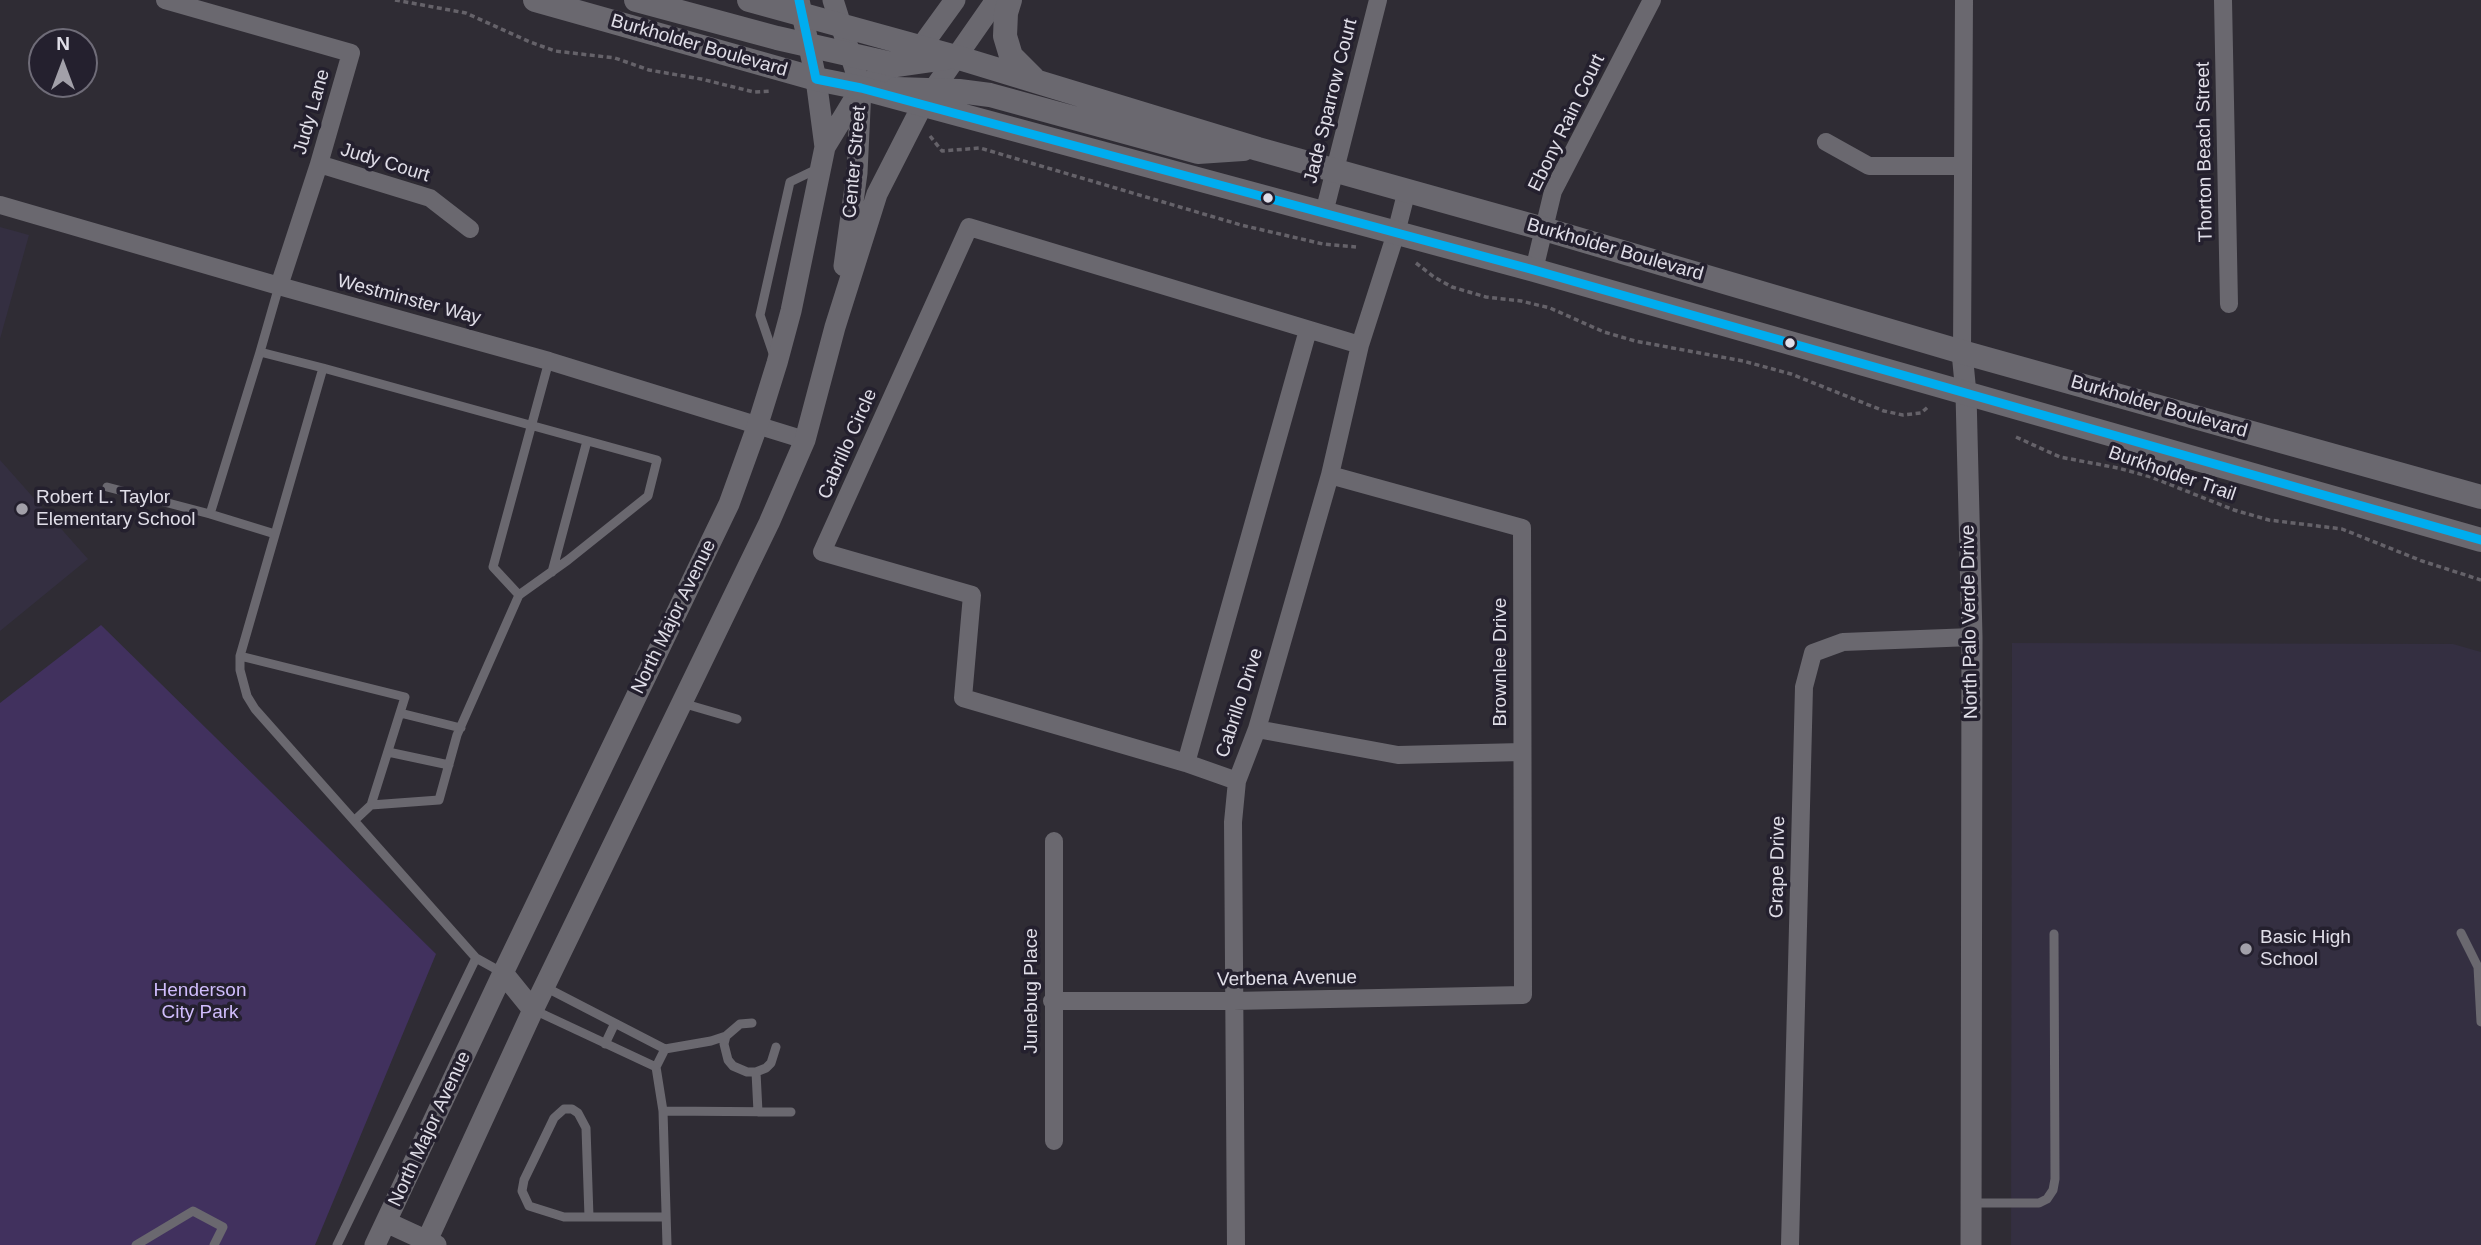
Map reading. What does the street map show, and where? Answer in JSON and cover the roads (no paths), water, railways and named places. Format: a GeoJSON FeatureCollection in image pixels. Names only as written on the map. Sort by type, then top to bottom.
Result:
{"type":"FeatureCollection","features":[{"type":"Feature","properties":{"kind":"main road","name":"Burkholder Boulevard"},"geometry":{"type":"LineString","coordinates":[[535,0],[816,79],[927,99],[1324,213],[1785,340],[2481,540]]}},
{"type":"Feature","properties":{"kind":"main road"},"geometry":{"type":"LineString","coordinates":[[636,0],[777,38],[896,65],[956,57]]}},
{"type":"Feature","properties":{"kind":"main road","name":"Burkholder Boulevard"},"geometry":{"type":"LineString","coordinates":[[749,0],[801,7],[840,24],[1258,149],[1544,229],[1962,352],[2481,497]]}},
{"type":"Feature","properties":{"kind":"main road"},"geometry":{"type":"LineString","coordinates":[[1010,0],[1006,13],[1005,36],[1011,56],[1036,81]]}},
{"type":"Feature","properties":{"kind":"main road"},"geometry":{"type":"LineString","coordinates":[[927,99],[990,95],[1198,152],[1258,149]]}},
{"type":"Feature","properties":{"kind":"street","name":"Judy Lane"},"geometry":{"type":"LineString","coordinates":[[164,0],[351,53],[319,164],[279,286]]}},
{"type":"Feature","properties":{"kind":"street","name":"Center Street"},"geometry":{"type":"LineString","coordinates":[[832,0],[861,88],[857,173],[835,327]]}},
{"type":"Feature","properties":{"kind":"street","name":"North Major Avenue"},"geometry":{"type":"LineString","coordinates":[[375,1245],[729,505],[776,363],[824,157],[861,88],[921,47],[956,0]]}},
{"type":"Feature","properties":{"kind":"street"},"geometry":{"type":"LineString","coordinates":[[386,1222],[429,1243],[533,1010],[769,523],[805,440],[835,327],[877,194],[927,99],[996,0]]}},
{"type":"Feature","properties":{"kind":"street","name":"Jade Sparrow Court"},"geometry":{"type":"LineString","coordinates":[[1324,213],[1378,0]]}},
{"type":"Feature","properties":{"kind":"street","name":"Ebony Rain Court"},"geometry":{"type":"LineString","coordinates":[[1534,270],[1553,191],[1652,0]]}},
{"type":"Feature","properties":{"kind":"street","name":"North Palo Verde Drive"},"geometry":{"type":"LineString","coordinates":[[1964,0],[1962,352],[1966,394],[1972,637],[1971,1245]]}},
{"type":"Feature","properties":{"kind":"street","name":"Thorton Beach Street"},"geometry":{"type":"LineString","coordinates":[[2222,0],[2229,304]]}},
{"type":"Feature","properties":{"kind":"street","name":"Center Street"},"geometry":{"type":"LineString","coordinates":[[801,7],[816,79],[824,157]]}},
{"type":"Feature","properties":{"kind":"street"},"geometry":{"type":"LineString","coordinates":[[1826,142],[1869,166],[1963,166]]}},
{"type":"Feature","properties":{"kind":"street","name":"Judy Court"},"geometry":{"type":"LineString","coordinates":[[319,164],[430,198],[470,229]]}},
{"type":"Feature","properties":{"kind":"street","name":"Cabrillo Drive"},"geometry":{"type":"LineString","coordinates":[[1236,1245],[1233,822],[1237,781],[1257,729],[1330,475],[1360,345],[1407,190]]}},
{"type":"Feature","properties":{"kind":"street","name":"Westminster Way"},"geometry":{"type":"LineString","coordinates":[[0,205],[549,361],[805,440]]}},
{"type":"Feature","properties":{"kind":"street","name":"Cabrillo Circle"},"geometry":{"type":"LineString","coordinates":[[1237,781],[1186,763],[963,698],[972,595],[822,552],[970,228],[1360,345]]}},
{"type":"Feature","properties":{"kind":"street"},"geometry":{"type":"LineString","coordinates":[[1186,763],[1308,330]]}},
{"type":"Feature","properties":{"kind":"street","name":"Brownlee Drive"},"geometry":{"type":"LineString","coordinates":[[1330,475],[1522,528],[1523,995]]}},
{"type":"Feature","properties":{"kind":"street","name":"Grape Drive"},"geometry":{"type":"LineString","coordinates":[[1790,1245],[1804,687],[1813,653],[1843,642],[1972,637]]}},
{"type":"Feature","properties":{"kind":"street"},"geometry":{"type":"LineString","coordinates":[[1257,729],[1398,755],[1522,752]]}},
{"type":"Feature","properties":{"kind":"street","name":"Junebug Place"},"geometry":{"type":"LineString","coordinates":[[1054,841],[1054,1141]]}},
{"type":"Feature","properties":{"kind":"street"},"geometry":{"type":"LineString","coordinates":[[503,973],[545,987]]}},
{"type":"Feature","properties":{"kind":"street"},"geometry":{"type":"LineString","coordinates":[[503,973],[533,1010]]}},
{"type":"Feature","properties":{"kind":"street","name":"Verbena Avenue"},"geometry":{"type":"LineString","coordinates":[[1052,1001],[1234,1001],[1523,995]]}},
{"type":"Feature","properties":{"kind":"lane"},"geometry":{"type":"LineString","coordinates":[[776,363],[760,315],[790,182],[824,157]]}},
{"type":"Feature","properties":{"kind":"lane"},"geometry":{"type":"LineString","coordinates":[[210,514],[279,286]]}},
{"type":"Feature","properties":{"kind":"lane"},"geometry":{"type":"LineString","coordinates":[[260,352],[657,460],[648,496],[519,595],[461,728],[439,800],[371,805]]}},
{"type":"Feature","properties":{"kind":"lane"},"geometry":{"type":"LineString","coordinates":[[519,595],[493,567],[549,361]]}},
{"type":"Feature","properties":{"kind":"lane"},"geometry":{"type":"LineString","coordinates":[[323,369],[240,656],[242,683],[255,709],[476,958],[503,973]]}},
{"type":"Feature","properties":{"kind":"lane"},"geometry":{"type":"LineString","coordinates":[[552,572],[587,441]]}},
{"type":"Feature","properties":{"kind":"lane"},"geometry":{"type":"LineString","coordinates":[[107,487],[275,534]]}},
{"type":"Feature","properties":{"kind":"lane"},"geometry":{"type":"LineString","coordinates":[[240,656],[405,697],[371,805],[355,820]]}},
{"type":"Feature","properties":{"kind":"lane"},"geometry":{"type":"LineString","coordinates":[[682,702],[737,719]]}},
{"type":"Feature","properties":{"kind":"lane"},"geometry":{"type":"LineString","coordinates":[[400,713],[461,728]]}},
{"type":"Feature","properties":{"kind":"lane"},"geometry":{"type":"LineString","coordinates":[[388,752],[449,765]]}},
{"type":"Feature","properties":{"kind":"lane"},"geometry":{"type":"LineString","coordinates":[[2461,933],[2479,967],[2481,1021]]}},
{"type":"Feature","properties":{"kind":"lane"},"geometry":{"type":"LineString","coordinates":[[1971,1203],[2039,1203],[2047,1199],[2053,1190],[2054,934]]}},
{"type":"Feature","properties":{"kind":"lane"},"geometry":{"type":"LineString","coordinates":[[337,1245],[476,958]]}},
{"type":"Feature","properties":{"kind":"lane"},"geometry":{"type":"LineString","coordinates":[[545,987],[665,1049],[711,1041],[726,1035],[740,1024],[752,1023]]}},
{"type":"Feature","properties":{"kind":"lane"},"geometry":{"type":"LineString","coordinates":[[533,1010],[656,1067]]}},
{"type":"Feature","properties":{"kind":"lane"},"geometry":{"type":"LineString","coordinates":[[606,1044],[615,1023]]}},
{"type":"Feature","properties":{"kind":"lane"},"geometry":{"type":"LineString","coordinates":[[726,1035],[724,1044],[728,1060],[733,1066],[747,1072],[756,1072],[771,1063],[776,1047]]}},
{"type":"Feature","properties":{"kind":"lane"},"geometry":{"type":"LineString","coordinates":[[665,1049],[656,1067],[663,1111],[667,1245]]}},
{"type":"Feature","properties":{"kind":"lane"},"geometry":{"type":"LineString","coordinates":[[756,1072],[758,1112]]}},
{"type":"Feature","properties":{"kind":"lane"},"geometry":{"type":"LineString","coordinates":[[589,1217],[586,1128],[578,1113],[572,1109],[564,1109],[554,1118],[524,1181],[522,1191],[529,1206],[564,1217],[589,1217],[666,1217]]}},
{"type":"Feature","properties":{"kind":"lane"},"geometry":{"type":"LineString","coordinates":[[663,1111],[791,1112]]}},
{"type":"Feature","properties":{"kind":"lane"},"geometry":{"type":"LineString","coordinates":[[136,1245],[193,1211],[223,1227],[214,1245]]}},
{"type":"Feature","properties":{"kind":"place","name":"Robert L. Taylor Elementary School"},"geometry":{"type":"Point","coordinates":[22,509]}},
{"type":"Feature","properties":{"kind":"place","name":"Basic High School"},"geometry":{"type":"Point","coordinates":[2246,949]}},
{"type":"Feature","properties":{"kind":"park label","name":"Henderson City Park"},"geometry":{"type":"Point","coordinates":[200,1002]}}]}
